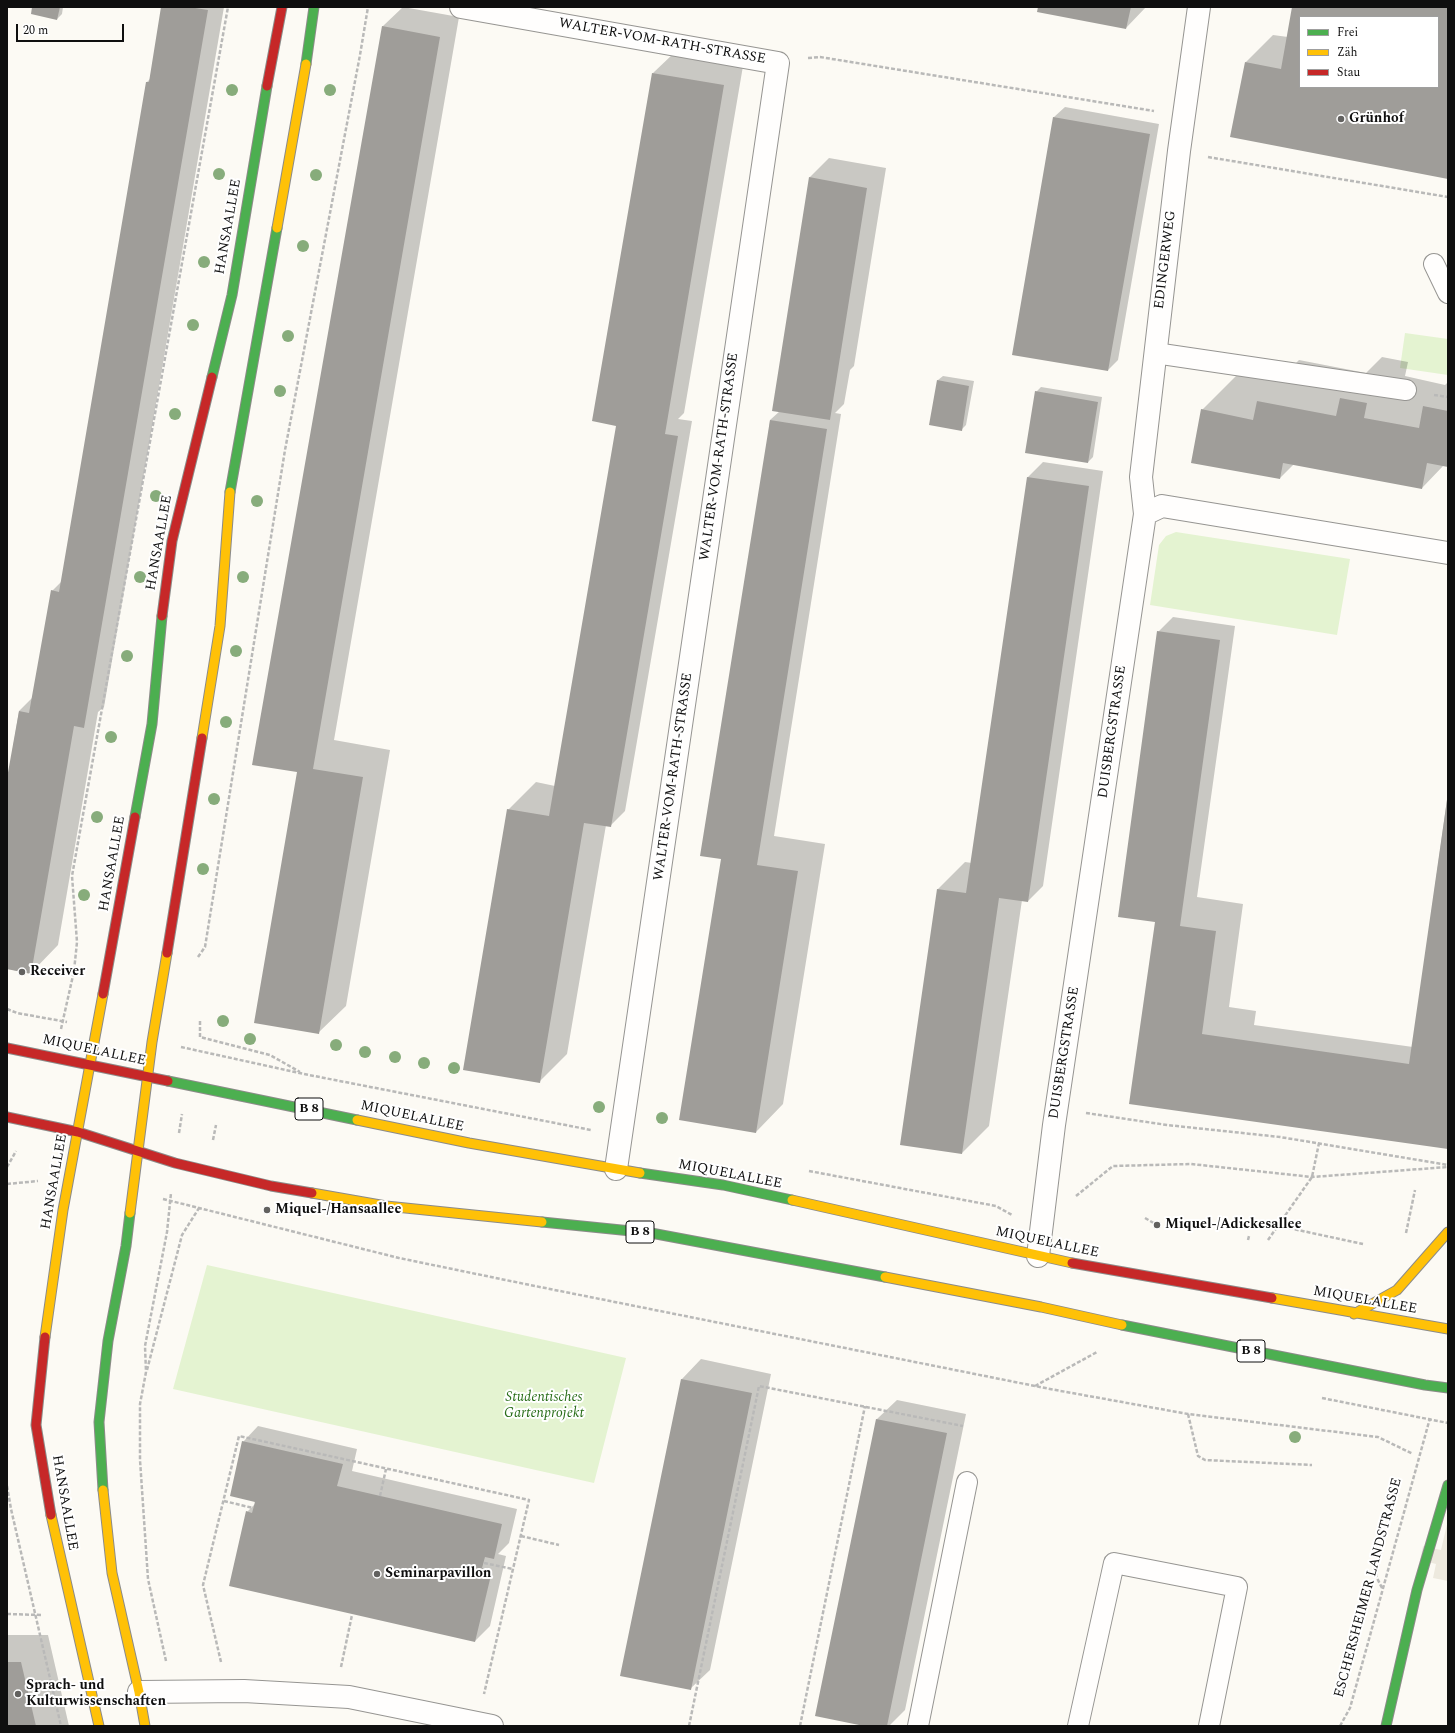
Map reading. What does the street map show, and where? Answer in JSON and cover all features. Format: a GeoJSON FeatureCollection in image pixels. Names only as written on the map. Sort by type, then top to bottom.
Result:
{"type":"FeatureCollection","features":[{"type":"Feature","properties":{"kind":"main road","name":"HANSAALLEE"},"geometry":{"type":"LineString","coordinates":[[99,1726],[53,1530],[36,1425],[52,1282],[152,724],[163,608],[172,540],[232,295],[282,7]]}},
{"type":"Feature","properties":{"kind":"main road"},"geometry":{"type":"LineString","coordinates":[[145,1726],[139,1692],[112,1573],[101,1472],[99,1422],[108,1341],[126,1246],[152,1042],[220,626],[229,499],[309,46],[314,7]]}},
{"type":"Feature","properties":{"kind":"main road","name":"MIQUELALLEE"},"geometry":{"type":"LineString","coordinates":[[7,1048],[469,1143],[616,1169],[723,1185],[1076,1264],[1354,1314],[1448,1329]]}},
{"type":"Feature","properties":{"kind":"main road","name":"B 8"},"geometry":{"type":"LineString","coordinates":[[7,1117],[78,1132],[138,1152],[206,1171],[264,1184],[386,1206],[651,1233],[1042,1307],[1101,1321],[1214,1344],[1424,1385],[1448,1388]]}},
{"type":"Feature","properties":{"kind":"main road"},"geometry":{"type":"LineString","coordinates":[[1354,1314],[1396,1290],[1448,1232]]}},
{"type":"Feature","properties":{"kind":"main road"},"geometry":{"type":"LineString","coordinates":[[1386,1726],[1417,1590],[1448,1485]]}},
{"type":"Feature","properties":{"kind":"street","name":"WALTER-VOM-RATH-STRASSE"},"geometry":{"type":"LineString","coordinates":[[461,7],[778,62],[616,1169]]}},
{"type":"Feature","properties":{"kind":"street","name":"EDINGERWEG"},"geometry":{"type":"LineString","coordinates":[[1145,514],[1141,477],[1179,151],[1199,7]]}},
{"type":"Feature","properties":{"kind":"street"},"geometry":{"type":"LineString","coordinates":[[1145,514],[1162,506],[1448,552]]}},
{"type":"Feature","properties":{"kind":"street","name":"DUISBERGSTRASSE"},"geometry":{"type":"LineString","coordinates":[[1038,1256],[1057,1108],[1145,514]]}},
{"type":"Feature","properties":{"kind":"street"},"geometry":{"type":"LineString","coordinates":[[139,1692],[244,1691],[349,1697],[485,1724]]}},
{"type":"Feature","properties":{"kind":"lane"},"geometry":{"type":"LineString","coordinates":[[1434,264],[1448,293]]}},
{"type":"Feature","properties":{"kind":"lane"},"geometry":{"type":"LineString","coordinates":[[1155,353],[1313,369],[1406,390]]}},
{"type":"Feature","properties":{"kind":"lane"},"geometry":{"type":"LineString","coordinates":[[918,1726],[968,1482]]}},
{"type":"Feature","properties":{"kind":"lane"},"geometry":{"type":"LineString","coordinates":[[1078,1726],[1114,1563],[1237,1587],[1209,1726]]}},
{"type":"Feature","properties":{"kind":"path","name":"HANSAALLEE"},"geometry":{"type":"LineString","coordinates":[[7,1010],[63,1021],[74,971],[77,942],[72,876],[222,30],[228,7]]}},
{"type":"Feature","properties":{"kind":"path"},"geometry":{"type":"LineString","coordinates":[[205,947],[286,450],[368,7]]}},
{"type":"Feature","properties":{"kind":"path"},"geometry":{"type":"LineString","coordinates":[[778,62],[820,57],[1184,116]]}},
{"type":"Feature","properties":{"kind":"path"},"geometry":{"type":"LineString","coordinates":[[1179,151],[1200,156],[1448,197]]}},
{"type":"Feature","properties":{"kind":"path"},"geometry":{"type":"LineString","coordinates":[[200,1021],[200,1038],[270,1055],[304,1074],[229,1058]]}},
{"type":"Feature","properties":{"kind":"path"},"geometry":{"type":"LineString","coordinates":[[1057,1108],[1167,1125],[1319,1142],[1448,1166]]}},
{"type":"Feature","properties":{"kind":"path"},"geometry":{"type":"LineString","coordinates":[[213,1140],[216,1126]]}},
{"type":"Feature","properties":{"kind":"path"},"geometry":{"type":"LineString","coordinates":[[1268,1240],[1312,1177],[1319,1142]]}},
{"type":"Feature","properties":{"kind":"path"},"geometry":{"type":"LineString","coordinates":[[1071,1201],[1113,1166],[1192,1164],[1312,1177],[1448,1166]]}},
{"type":"Feature","properties":{"kind":"path"},"geometry":{"type":"LineString","coordinates":[[7,1184],[14,1183]]}},
{"type":"Feature","properties":{"kind":"path"},"geometry":{"type":"LineString","coordinates":[[1405,1236],[1415,1190]]}},
{"type":"Feature","properties":{"kind":"path"},"geometry":{"type":"LineString","coordinates":[[173,1692],[148,1579],[140,1460],[140,1404],[146,1372],[182,1235],[199,1208],[399,1258],[1035,1386],[1188,1414],[1378,1437],[1413,1454]]}},
{"type":"Feature","properties":{"kind":"path"},"geometry":{"type":"LineString","coordinates":[[1145,1218],[1157,1225]]}},
{"type":"Feature","properties":{"kind":"path"},"geometry":{"type":"LineString","coordinates":[[1276,1228],[1284,1227],[1363,1244]]}},
{"type":"Feature","properties":{"kind":"path"},"geometry":{"type":"LineString","coordinates":[[146,1372],[145,1346],[167,1232]]}},
{"type":"Feature","properties":{"kind":"path"},"geometry":{"type":"LineString","coordinates":[[1248,1240],[1249,1236]]}},
{"type":"Feature","properties":{"kind":"path"},"geometry":{"type":"LineString","coordinates":[[1035,1386],[1096,1352],[1104,1354]]}},
{"type":"Feature","properties":{"kind":"path"},"geometry":{"type":"LineString","coordinates":[[689,1726],[759,1386],[963,1426]]}},
{"type":"Feature","properties":{"kind":"path"},"geometry":{"type":"LineString","coordinates":[[1317,1397],[1448,1423]]}},
{"type":"Feature","properties":{"kind":"path"},"geometry":{"type":"LineString","coordinates":[[800,1726],[865,1406]]}},
{"type":"Feature","properties":{"kind":"path"},"geometry":{"type":"LineString","coordinates":[[1188,1414],[1198,1456],[1205,1460],[1312,1465]]}},
{"type":"Feature","properties":{"kind":"path"},"geometry":{"type":"LineString","coordinates":[[228,1691],[204,1585],[239,1436],[529,1500],[513,1569],[485,1724]]}},
{"type":"Feature","properties":{"kind":"path"},"geometry":{"type":"LineString","coordinates":[[285,1451],[286,1447]]}},
{"type":"Feature","properties":{"kind":"path","name":"ESCHERSHEIMER LANDSTRASSE"},"geometry":{"type":"LineString","coordinates":[[1340,1726],[1350,1708],[1420,1456]]}},
{"type":"Feature","properties":{"kind":"path"},"geometry":{"type":"LineString","coordinates":[[234,1458],[238,1459]]}},
{"type":"Feature","properties":{"kind":"path"},"geometry":{"type":"LineString","coordinates":[[380,1496],[386,1469]]}},
{"type":"Feature","properties":{"kind":"path"},"geometry":{"type":"LineString","coordinates":[[7,1486],[11,1509],[62,1726]]}},
{"type":"Feature","properties":{"kind":"path"},"geometry":{"type":"LineString","coordinates":[[224,1501],[253,1508]]}},
{"type":"Feature","properties":{"kind":"path"},"geometry":{"type":"LineString","coordinates":[[521,1536],[559,1546]]}},
{"type":"Feature","properties":{"kind":"path"},"geometry":{"type":"LineString","coordinates":[[1382,1589],[1376,1576],[1384,1537]]}},
{"type":"Feature","properties":{"kind":"path"},"geometry":{"type":"LineString","coordinates":[[484,1563],[513,1569]]}},
{"type":"Feature","properties":{"kind":"path"},"geometry":{"type":"LineString","coordinates":[[7,1614],[25,1614]]}},
{"type":"Feature","properties":{"kind":"path"},"geometry":{"type":"LineString","coordinates":[[335,1696],[352,1615]]}},
{"type":"Feature","properties":{"kind":"green space"},"geometry":{"type":"Polygon","coordinates":[[[1405,333],[1448,339],[1448,375],[1400,368],[1405,333]]]}},
{"type":"Feature","properties":{"kind":"green space"},"geometry":{"type":"Polygon","coordinates":[[[1176,532],[1350,559],[1337,635],[1150,605],[1159,545],[1166,536],[1176,532]]]}},
{"type":"Feature","properties":{"kind":"green space","name":"Studentisches Gartenprojekt"},"geometry":{"type":"Polygon","coordinates":[[[207,1265],[626,1358],[594,1483],[173,1389],[207,1265]]]}},
{"type":"Feature","properties":{"kind":"shaded area"},"geometry":{"type":"Polygon","coordinates":[[[1448,1520],[1448,1581],[1433,1578],[1436,1564],[1420,1560],[1423,1546],[1441,1550],[1448,1520]]]}},
{"type":"Feature","properties":{"kind":"building"},"geometry":{"type":"Polygon","coordinates":[[[32,7],[60,7],[57,20],[31,14],[32,7]]]}},
{"type":"Feature","properties":{"kind":"building"},"geometry":{"type":"Polygon","coordinates":[[[161,7],[189,7],[208,10],[84,728],[74,726],[31,974],[7,969],[7,778],[19,711],[29,713],[51,590],[59,592],[146,82],[149,82],[161,7]]]}},
{"type":"Feature","properties":{"kind":"building"},"geometry":{"type":"Polygon","coordinates":[[[1038,7],[1131,7],[1126,29],[1037,12],[1038,7]]]}},
{"type":"Feature","properties":{"kind":"building","name":"Grünhof"},"geometry":{"type":"Polygon","coordinates":[[[1292,7],[1448,7],[1448,179],[1230,137],[1245,62],[1281,69],[1292,7]]]}},
{"type":"Feature","properties":{"kind":"building"},"geometry":{"type":"Polygon","coordinates":[[[382,26],[440,37],[313,769],[363,777],[319,1034],[254,1023],[297,772],[252,765],[382,26]]]}},
{"type":"Feature","properties":{"kind":"building"},"geometry":{"type":"Polygon","coordinates":[[[652,73],[724,85],[665,434],[678,436],[611,827],[584,823],[540,1083],[463,1070],[507,809],[549,816],[616,426],[592,421],[652,73]]]}},
{"type":"Feature","properties":{"kind":"building"},"geometry":{"type":"Polygon","coordinates":[[[1053,117],[1150,134],[1108,371],[1012,355],[1053,117]]]}},
{"type":"Feature","properties":{"kind":"building"},"geometry":{"type":"Polygon","coordinates":[[[809,177],[867,188],[830,420],[772,411],[809,177]]]}},
{"type":"Feature","properties":{"kind":"building"},"geometry":{"type":"Polygon","coordinates":[[[937,380],[969,386],[962,431],[929,425],[937,380]]]}},
{"type":"Feature","properties":{"kind":"building"},"geometry":{"type":"Polygon","coordinates":[[[1035,391],[1098,402],[1088,463],[1025,453],[1035,391]]]}},
{"type":"Feature","properties":{"kind":"building"},"geometry":{"type":"Polygon","coordinates":[[[1340,398],[1367,403],[1364,418],[1419,428],[1423,406],[1448,411],[1448,467],[1427,463],[1422,489],[1283,463],[1280,479],[1191,463],[1201,409],[1253,420],[1257,401],[1336,416],[1340,398]]]}},
{"type":"Feature","properties":{"kind":"building"},"geometry":{"type":"Polygon","coordinates":[[[770,420],[827,429],[757,865],[798,871],[756,1133],[679,1120],[721,859],[700,856],[770,420]]]}},
{"type":"Feature","properties":{"kind":"building"},"geometry":{"type":"Polygon","coordinates":[[[1027,477],[1089,486],[1028,902],[999,898],[962,1154],[900,1145],[937,889],[966,893],[1027,477]]]}},
{"type":"Feature","properties":{"kind":"building"},"geometry":{"type":"Polygon","coordinates":[[[1157,631],[1220,640],[1180,926],[1216,931],[1202,1034],[1409,1064],[1448,793],[1448,1149],[1129,1104],[1155,922],[1118,917],[1157,631]]]}},
{"type":"Feature","properties":{"kind":"building"},"geometry":{"type":"Polygon","coordinates":[[[681,1379],[752,1393],[691,1690],[620,1676],[681,1379]]]}},
{"type":"Feature","properties":{"kind":"building"},"geometry":{"type":"Polygon","coordinates":[[[876,1419],[947,1433],[887,1726],[864,1726],[815,1716],[876,1419]]]}},
{"type":"Feature","properties":{"kind":"building","name":"Seminarpavillon"},"geometry":{"type":"Polygon","coordinates":[[[242,1441],[343,1464],[337,1486],[502,1524],[494,1559],[485,1557],[482,1568],[492,1571],[475,1642],[229,1586],[246,1511],[252,1513],[255,1502],[230,1496],[242,1441]]]}},
{"type":"Feature","properties":{"kind":"building","name":"Sprach- und Kulturwissenschaften"},"geometry":{"type":"Polygon","coordinates":[[[7,1662],[21,1662],[36,1726],[7,1726],[7,1662]]]}},
{"type":"Feature","properties":{"kind":"traffic: fast"},"geometry":{"type":"LineString","coordinates":[[306,64],[314,7]]}},
{"type":"Feature","properties":{"kind":"traffic: fast"},"geometry":{"type":"LineString","coordinates":[[212,377],[232,295],[267,86]]}},
{"type":"Feature","properties":{"kind":"traffic: fast"},"geometry":{"type":"LineString","coordinates":[[230,492],[277,228]]}},
{"type":"Feature","properties":{"kind":"traffic: fast"},"geometry":{"type":"LineString","coordinates":[[135,817],[152,724],[162,616]]}},
{"type":"Feature","properties":{"kind":"traffic: fast"},"geometry":{"type":"LineString","coordinates":[[168,1081],[357,1120]]}},
{"type":"Feature","properties":{"kind":"traffic: fast"},"geometry":{"type":"LineString","coordinates":[[640,1173],[723,1185],[792,1200]]}},
{"type":"Feature","properties":{"kind":"traffic: fast"},"geometry":{"type":"LineString","coordinates":[[103,1490],[99,1422],[108,1341],[126,1246],[130,1213]]}},
{"type":"Feature","properties":{"kind":"traffic: fast"},"geometry":{"type":"LineString","coordinates":[[542,1222],[651,1233],[885,1277]]}},
{"type":"Feature","properties":{"kind":"traffic: fast"},"geometry":{"type":"LineString","coordinates":[[1122,1325],[1425,1385],[1448,1388]]}},
{"type":"Feature","properties":{"kind":"traffic: fast"},"geometry":{"type":"LineString","coordinates":[[1386,1726],[1417,1590],[1448,1485]]}},
{"type":"Feature","properties":{"kind":"traffic: slow"},"geometry":{"type":"LineString","coordinates":[[277,228],[306,64]]}},
{"type":"Feature","properties":{"kind":"traffic: slow"},"geometry":{"type":"LineString","coordinates":[[202,738],[220,626],[230,492]]}},
{"type":"Feature","properties":{"kind":"traffic: slow"},"geometry":{"type":"LineString","coordinates":[[130,1213],[152,1042],[167,953]]}},
{"type":"Feature","properties":{"kind":"traffic: slow"},"geometry":{"type":"LineString","coordinates":[[45,1337],[63,1210],[103,994]]}},
{"type":"Feature","properties":{"kind":"traffic: slow"},"geometry":{"type":"LineString","coordinates":[[357,1120],[469,1143],[640,1173]]}},
{"type":"Feature","properties":{"kind":"traffic: slow"},"geometry":{"type":"LineString","coordinates":[[312,1193],[386,1206],[542,1222]]}},
{"type":"Feature","properties":{"kind":"traffic: slow"},"geometry":{"type":"LineString","coordinates":[[792,1200],[1072,1263]]}},
{"type":"Feature","properties":{"kind":"traffic: slow"},"geometry":{"type":"LineString","coordinates":[[1354,1314],[1397,1290],[1448,1232]]}},
{"type":"Feature","properties":{"kind":"traffic: slow"},"geometry":{"type":"LineString","coordinates":[[885,1277],[1041,1307],[1122,1325]]}},
{"type":"Feature","properties":{"kind":"traffic: slow"},"geometry":{"type":"LineString","coordinates":[[1272,1298],[1448,1329]]}},
{"type":"Feature","properties":{"kind":"traffic: slow"},"geometry":{"type":"LineString","coordinates":[[103,1490],[112,1573],[139,1692],[145,1726]]}},
{"type":"Feature","properties":{"kind":"traffic: slow"},"geometry":{"type":"LineString","coordinates":[[51,1515],[99,1726]]}},
{"type":"Feature","properties":{"kind":"traffic: jam"},"geometry":{"type":"LineString","coordinates":[[267,86],[282,7]]}},
{"type":"Feature","properties":{"kind":"traffic: jam"},"geometry":{"type":"LineString","coordinates":[[162,616],[172,541],[212,377]]}},
{"type":"Feature","properties":{"kind":"traffic: jam"},"geometry":{"type":"LineString","coordinates":[[167,953],[202,738]]}},
{"type":"Feature","properties":{"kind":"traffic: jam"},"geometry":{"type":"LineString","coordinates":[[103,994],[135,817]]}},
{"type":"Feature","properties":{"kind":"traffic: jam"},"geometry":{"type":"LineString","coordinates":[[7,1048],[168,1081]]}},
{"type":"Feature","properties":{"kind":"traffic: jam"},"geometry":{"type":"LineString","coordinates":[[7,1117],[78,1132],[175,1163],[271,1186],[312,1193]]}},
{"type":"Feature","properties":{"kind":"traffic: jam"},"geometry":{"type":"LineString","coordinates":[[1072,1263],[1272,1298]]}},
{"type":"Feature","properties":{"kind":"traffic: jam"},"geometry":{"type":"LineString","coordinates":[[45,1337],[36,1425],[51,1515]]}},
{"type":"Feature","properties":{"kind":"place","name":"Grünhof"},"geometry":{"type":"Point","coordinates":[1341,119]}},
{"type":"Feature","properties":{"kind":"place","name":"Receiver"},"geometry":{"type":"Point","coordinates":[22,972]}},
{"type":"Feature","properties":{"kind":"place","name":"Miquel-/Hansaallee"},"geometry":{"type":"Point","coordinates":[267,1210]}},
{"type":"Feature","properties":{"kind":"place","name":"Miquel-/Adickesallee"},"geometry":{"type":"Point","coordinates":[1157,1225]}},
{"type":"Feature","properties":{"kind":"place","name":"Seminarpavillon"},"geometry":{"type":"Point","coordinates":[377,1574]}},
{"type":"Feature","properties":{"kind":"place","name":"Sprach- und Kulturwissenschaften"},"geometry":{"type":"Point","coordinates":[18,1694]}}]}
